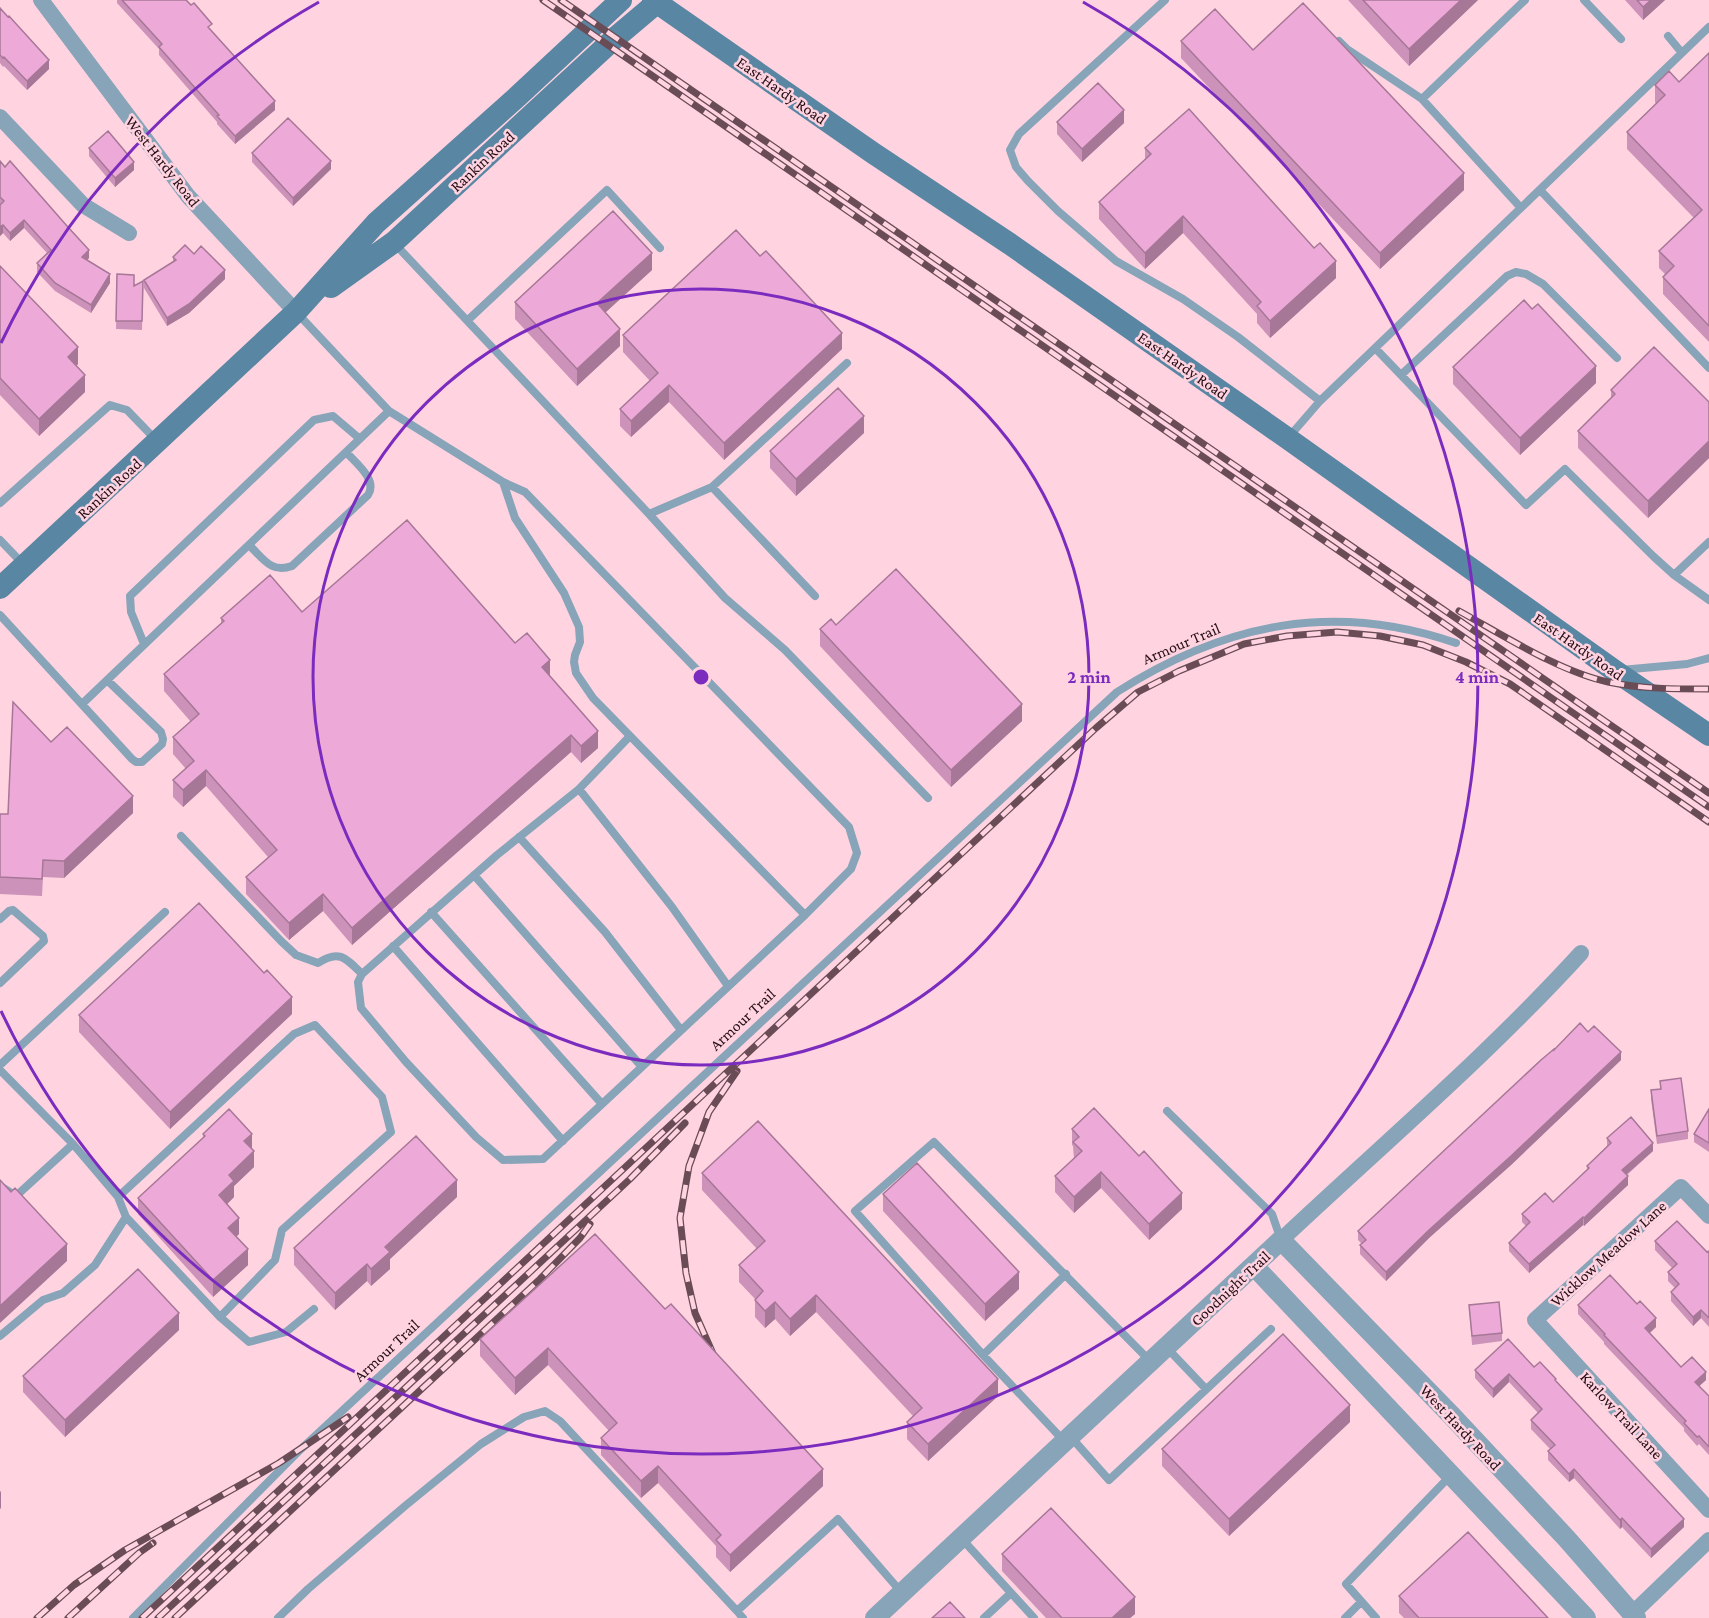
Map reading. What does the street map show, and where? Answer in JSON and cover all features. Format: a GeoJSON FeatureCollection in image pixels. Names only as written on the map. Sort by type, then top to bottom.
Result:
{"type":"FeatureCollection","features":[{"type":"Feature","properties":{"kind":"main road","name":"Rankin Road"},"geometry":{"type":"LineString","coordinates":[[0,588],[296,312],[376,223],[621,0]]}},
{"type":"Feature","properties":{"kind":"main road","name":"Rankin Road"},"geometry":{"type":"LineString","coordinates":[[296,312],[394,242],[657,1]]}},
{"type":"Feature","properties":{"kind":"main road","name":"East Hardy Road"},"geometry":{"type":"LineString","coordinates":[[657,1],[873,153],[1010,244],[1709,735]]}},
{"type":"Feature","properties":{"kind":"street","name":"West Hardy Road"},"geometry":{"type":"LineString","coordinates":[[41,0],[188,196],[296,312]]}},
{"type":"Feature","properties":{"kind":"street"},"geometry":{"type":"LineString","coordinates":[[0,117],[83,205],[129,233]]}},
{"type":"Feature","properties":{"kind":"street","name":"Goodnight Trail"},"geometry":{"type":"LineString","coordinates":[[875,1618],[1454,1081],[1544,994],[1581,953]]}},
{"type":"Feature","properties":{"kind":"street","name":"Wicklow Meadow Lane"},"geometry":{"type":"LineString","coordinates":[[1535,1320],[1682,1186],[1709,1216]]}},
{"type":"Feature","properties":{"kind":"street","name":"West Hardy Road"},"geometry":{"type":"LineString","coordinates":[[1281,1240],[1452,1416],[1567,1539],[1632,1617]]}},
{"type":"Feature","properties":{"kind":"street"},"geometry":{"type":"LineString","coordinates":[[1254,1266],[1586,1618]]}},
{"type":"Feature","properties":{"kind":"street","name":"Karlow Trail Lane"},"geometry":{"type":"LineString","coordinates":[[1535,1320],[1709,1510]]}},
{"type":"Feature","properties":{"kind":"street"},"geometry":{"type":"LineString","coordinates":[[1632,1617],[1709,1540]]}},
{"type":"Feature","properties":{"kind":"lane"},"geometry":{"type":"LineString","coordinates":[[1165,0],[1019,134],[1010,150],[1016,167],[1058,211],[1116,261],[1183,299],[1238,337],[1320,401]]}},
{"type":"Feature","properties":{"kind":"lane"},"geometry":{"type":"LineString","coordinates":[[1422,99],[1525,0]]}},
{"type":"Feature","properties":{"kind":"lane"},"geometry":{"type":"LineString","coordinates":[[1584,0],[1621,39]]}},
{"type":"Feature","properties":{"kind":"lane"},"geometry":{"type":"LineString","coordinates":[[1287,438],[1320,401],[1709,27]]}},
{"type":"Feature","properties":{"kind":"lane"},"geometry":{"type":"LineString","coordinates":[[1331,32],[1347,49],[1422,99],[1521,207]]}},
{"type":"Feature","properties":{"kind":"lane"},"geometry":{"type":"LineString","coordinates":[[1668,36],[1682,53]]}},
{"type":"Feature","properties":{"kind":"lane"},"geometry":{"type":"LineString","coordinates":[[468,320],[606,190],[660,248]]}},
{"type":"Feature","properties":{"kind":"lane"},"geometry":{"type":"LineString","coordinates":[[1539,190],[1709,368]]}},
{"type":"Feature","properties":{"kind":"lane"},"geometry":{"type":"LineString","coordinates":[[394,242],[725,598],[785,650],[928,798]]}},
{"type":"Feature","properties":{"kind":"lane"},"geometry":{"type":"LineString","coordinates":[[1401,375],[1507,276],[1516,272],[1526,274],[1543,284],[1617,358]]}},
{"type":"Feature","properties":{"kind":"lane"},"geometry":{"type":"LineString","coordinates":[[296,312],[389,411],[503,482],[525,492],[849,827],[857,853],[851,869],[805,915],[543,1159],[503,1160],[476,1137],[406,1062],[361,1008],[358,982],[362,974],[431,912],[579,789],[630,736]]}},
{"type":"Feature","properties":{"kind":"lane"},"geometry":{"type":"LineString","coordinates":[[1375,348],[1526,505],[1565,469],[1653,556],[1674,575],[1709,600]]}},
{"type":"Feature","properties":{"kind":"lane"},"geometry":{"type":"LineString","coordinates":[[649,514],[712,487],[847,363]]}},
{"type":"Feature","properties":{"kind":"lane"},"geometry":{"type":"LineString","coordinates":[[0,503],[110,405],[127,410],[158,442]]}},
{"type":"Feature","properties":{"kind":"lane"},"geometry":{"type":"LineString","coordinates":[[82,704],[389,411]]}},
{"type":"Feature","properties":{"kind":"lane"},"geometry":{"type":"LineString","coordinates":[[144,644],[131,612],[130,597],[314,420],[333,416],[360,439]]}},
{"type":"Feature","properties":{"kind":"lane"},"geometry":{"type":"LineString","coordinates":[[249,545],[272,567],[283,569],[292,566],[368,495],[371,483],[368,477],[346,452]]}},
{"type":"Feature","properties":{"kind":"lane"},"geometry":{"type":"LineString","coordinates":[[503,482],[515,518],[564,593],[579,627],[580,642],[574,662],[576,673],[593,698],[805,915]]}},
{"type":"Feature","properties":{"kind":"lane"},"geometry":{"type":"LineString","coordinates":[[712,487],[815,596]]}},
{"type":"Feature","properties":{"kind":"lane"},"geometry":{"type":"LineString","coordinates":[[0,540],[25,566]]}},
{"type":"Feature","properties":{"kind":"lane"},"geometry":{"type":"LineString","coordinates":[[1674,575],[1709,542]]}},
{"type":"Feature","properties":{"kind":"lane"},"geometry":{"type":"LineString","coordinates":[[0,615],[132,759],[142,762],[162,744],[164,739],[160,732],[107,680]]}},
{"type":"Feature","properties":{"kind":"lane","name":"Armour Trail"},"geometry":{"type":"LineString","coordinates":[[133,1618],[300,1450],[1117,692],[1152,670],[1199,648],[1248,632],[1273,627],[1324,621],[1378,624],[1413,630],[1456,643]]}},
{"type":"Feature","properties":{"kind":"lane"},"geometry":{"type":"LineString","coordinates":[[1615,671],[1687,664],[1709,658]]}},
{"type":"Feature","properties":{"kind":"lane"},"geometry":{"type":"LineString","coordinates":[[579,789],[672,907],[728,986]]}},
{"type":"Feature","properties":{"kind":"lane"},"geometry":{"type":"LineString","coordinates":[[181,836],[296,955],[318,963],[328,956],[338,956],[347,959],[362,974]]}},
{"type":"Feature","properties":{"kind":"lane"},"geometry":{"type":"LineString","coordinates":[[519,837],[605,932],[681,1030]]}},
{"type":"Feature","properties":{"kind":"lane"},"geometry":{"type":"LineString","coordinates":[[474,875],[642,1067]]}},
{"type":"Feature","properties":{"kind":"lane"},"geometry":{"type":"LineString","coordinates":[[0,919],[13,910],[43,936],[44,941],[0,983]]}},
{"type":"Feature","properties":{"kind":"lane"},"geometry":{"type":"LineString","coordinates":[[165,912],[0,1068],[73,1144],[118,1197],[126,1217],[220,1317],[249,1342],[286,1332],[314,1310]]}},
{"type":"Feature","properties":{"kind":"lane"},"geometry":{"type":"LineString","coordinates":[[431,912],[602,1104]]}},
{"type":"Feature","properties":{"kind":"lane"},"geometry":{"type":"LineString","coordinates":[[393,946],[563,1141]]}},
{"type":"Feature","properties":{"kind":"lane"},"geometry":{"type":"LineString","coordinates":[[118,1197],[294,1034],[315,1025],[382,1097],[390,1132],[282,1230],[275,1260],[220,1317]]}},
{"type":"Feature","properties":{"kind":"lane"},"geometry":{"type":"LineString","coordinates":[[1167,1110],[1272,1214],[1281,1240]]}},
{"type":"Feature","properties":{"kind":"lane"},"geometry":{"type":"LineString","coordinates":[[1151,1362],[934,1142],[855,1211],[983,1354],[1109,1480],[1271,1329]]}},
{"type":"Feature","properties":{"kind":"lane"},"geometry":{"type":"LineString","coordinates":[[0,1186],[16,1196],[73,1144]]}},
{"type":"Feature","properties":{"kind":"lane"},"geometry":{"type":"LineString","coordinates":[[0,1336],[44,1300],[63,1293],[95,1265],[126,1217]]}},
{"type":"Feature","properties":{"kind":"lane"},"geometry":{"type":"LineString","coordinates":[[983,1354],[1066,1274]]}},
{"type":"Feature","properties":{"kind":"lane"},"geometry":{"type":"LineString","coordinates":[[1167,1347],[1206,1389]]}},
{"type":"Feature","properties":{"kind":"lane"},"geometry":{"type":"LineString","coordinates":[[278,1618],[308,1588],[481,1444],[524,1417],[545,1411],[560,1421],[740,1615],[838,1519],[902,1593]]}},
{"type":"Feature","properties":{"kind":"lane"},"geometry":{"type":"LineString","coordinates":[[1376,1618],[1346,1584],[1451,1475]]}},
{"type":"Feature","properties":{"kind":"lane"},"geometry":{"type":"LineString","coordinates":[[961,1538],[1034,1618]]}},
{"type":"Feature","properties":{"kind":"lane"},"geometry":{"type":"LineString","coordinates":[[984,1618],[1011,1593]]}},
{"type":"Feature","properties":{"kind":"lane"},"geometry":{"type":"LineString","coordinates":[[1345,1618],[1361,1602]]}},
{"type":"Feature","properties":{"kind":"building"},"geometry":{"type":"Polygon","coordinates":[[[122,0],[186,0],[191,5],[194,3],[212,24],[208,27],[275,101],[235,136],[159,47],[162,44],[122,0]]]}},
{"type":"Feature","properties":{"kind":"building"},"geometry":{"type":"Polygon","coordinates":[[[1363,0],[1461,0],[1409,49],[1363,0]]]}},
{"type":"Feature","properties":{"kind":"building"},"geometry":{"type":"Polygon","coordinates":[[[1637,0],[1651,0],[1643,7],[1637,0]]]}},
{"type":"Feature","properties":{"kind":"building"},"geometry":{"type":"Polygon","coordinates":[[[1303,3],[1464,173],[1380,253],[1181,41],[1215,9],[1253,50],[1303,3]]]}},
{"type":"Feature","properties":{"kind":"building"},"geometry":{"type":"Polygon","coordinates":[[[0,8],[49,60],[27,81],[0,55],[0,8]]]}},
{"type":"Feature","properties":{"kind":"building"},"geometry":{"type":"Polygon","coordinates":[[[1709,53],[1709,326],[1663,277],[1674,266],[1659,251],[1702,210],[1627,132],[1665,95],[1655,85],[1669,71],[1679,82],[1709,53]]]}},
{"type":"Feature","properties":{"kind":"building"},"geometry":{"type":"Polygon","coordinates":[[[1098,83],[1124,110],[1082,149],[1057,122],[1098,83]]]}},
{"type":"Feature","properties":{"kind":"building"},"geometry":{"type":"Polygon","coordinates":[[[1189,109],[1314,248],[1320,243],[1336,261],[1270,321],[1257,306],[1261,302],[1183,216],[1145,253],[1099,202],[1151,154],[1145,148],[1189,109]]]}},
{"type":"Feature","properties":{"kind":"building"},"geometry":{"type":"Polygon","coordinates":[[[288,118],[331,161],[293,198],[252,153],[288,118]]]}},
{"type":"Feature","properties":{"kind":"building"},"geometry":{"type":"Polygon","coordinates":[[[108,131],[134,162],[115,178],[89,148],[108,131]]]}},
{"type":"Feature","properties":{"kind":"building"},"geometry":{"type":"Polygon","coordinates":[[[0,161],[5,167],[10,161],[89,250],[82,257],[110,274],[91,305],[55,283],[37,263],[51,250],[24,220],[10,233],[3,225],[0,227],[0,205],[4,201],[0,197],[0,161]]]}},
{"type":"Feature","properties":{"kind":"building"},"geometry":{"type":"Polygon","coordinates":[[[613,211],[652,253],[597,303],[620,329],[577,369],[515,302],[613,211]]]}},
{"type":"Feature","properties":{"kind":"building"},"geometry":{"type":"Polygon","coordinates":[[[736,230],[760,256],[766,251],[842,333],[724,443],[669,385],[631,421],[620,409],[658,373],[623,335],[736,230]]]}},
{"type":"Feature","properties":{"kind":"building"},"geometry":{"type":"Polygon","coordinates":[[[185,245],[194,254],[201,246],[225,270],[189,304],[167,318],[144,280],[176,260],[173,257],[185,245]]]}},
{"type":"Feature","properties":{"kind":"building"},"geometry":{"type":"Polygon","coordinates":[[[0,266],[78,347],[68,357],[85,375],[39,419],[0,378],[0,266]]]}},
{"type":"Feature","properties":{"kind":"building"},"geometry":{"type":"Polygon","coordinates":[[[117,274],[134,275],[134,286],[143,281],[142,321],[116,321],[117,274]]]}},
{"type":"Feature","properties":{"kind":"building"},"geometry":{"type":"Polygon","coordinates":[[[1524,300],[1532,309],[1538,304],[1596,366],[1520,438],[1453,367],[1524,300]]]}},
{"type":"Feature","properties":{"kind":"building"},"geometry":{"type":"Polygon","coordinates":[[[1654,347],[1709,402],[1709,441],[1648,501],[1578,431],[1615,394],[1611,390],[1654,347]]]}},
{"type":"Feature","properties":{"kind":"building"},"geometry":{"type":"Polygon","coordinates":[[[838,388],[864,416],[796,479],[770,451],[838,388]]]}},
{"type":"Feature","properties":{"kind":"building"},"geometry":{"type":"Polygon","coordinates":[[[407,520],[515,643],[527,633],[550,660],[542,667],[598,731],[581,746],[571,735],[352,928],[323,894],[289,923],[246,877],[277,850],[206,770],[183,790],[173,780],[194,761],[173,737],[199,714],[164,674],[224,621],[221,618],[270,575],[302,612],[407,520]]]}},
{"type":"Feature","properties":{"kind":"building"},"geometry":{"type":"Polygon","coordinates":[[[896,569],[1022,704],[951,770],[820,629],[831,619],[836,625],[896,569]]]}},
{"type":"Feature","properties":{"kind":"building"},"geometry":{"type":"Polygon","coordinates":[[[13,702],[51,742],[67,727],[133,796],[64,861],[43,860],[42,879],[0,877],[0,814],[8,814],[13,702]]]}},
{"type":"Feature","properties":{"kind":"building"},"geometry":{"type":"Polygon","coordinates":[[[199,903],[264,973],[267,970],[292,997],[170,1112],[79,1015],[199,903]]]}},
{"type":"Feature","properties":{"kind":"building"},"geometry":{"type":"Polygon","coordinates":[[[1580,1023],[1588,1032],[1594,1026],[1621,1052],[1386,1272],[1360,1245],[1366,1240],[1358,1231],[1554,1050],[1580,1023]]]}},
{"type":"Feature","properties":{"kind":"building"},"geometry":{"type":"Polygon","coordinates":[[[1681,1078],[1688,1131],[1657,1136],[1651,1090],[1661,1089],[1660,1081],[1681,1078]]]}},
{"type":"Feature","properties":{"kind":"building"},"geometry":{"type":"Polygon","coordinates":[[[1094,1108],[1139,1156],[1144,1151],[1182,1193],[1149,1224],[1101,1172],[1074,1197],[1055,1176],[1082,1151],[1073,1142],[1079,1137],[1072,1129],[1094,1108]]]}},
{"type":"Feature","properties":{"kind":"building"},"geometry":{"type":"Polygon","coordinates":[[[229,1109],[252,1134],[244,1141],[254,1151],[229,1175],[234,1181],[219,1195],[239,1218],[228,1228],[248,1249],[213,1280],[138,1198],[205,1136],[203,1134],[229,1109]]]}},
{"type":"Feature","properties":{"kind":"building"},"geometry":{"type":"Polygon","coordinates":[[[1709,1109],[1709,1143],[1694,1134],[1709,1109]]]}},
{"type":"Feature","properties":{"kind":"building"},"geometry":{"type":"Polygon","coordinates":[[[1631,1117],[1653,1143],[1622,1170],[1628,1176],[1584,1218],[1529,1264],[1509,1243],[1530,1222],[1522,1214],[1545,1193],[1553,1202],[1589,1168],[1587,1166],[1611,1143],[1607,1138],[1631,1117]]]}},
{"type":"Feature","properties":{"kind":"building"},"geometry":{"type":"Polygon","coordinates":[[[758,1121],[998,1379],[928,1444],[907,1422],[922,1408],[816,1295],[790,1319],[775,1302],[765,1311],[755,1300],[763,1291],[739,1265],[765,1241],[702,1173],[758,1121]]]}},
{"type":"Feature","properties":{"kind":"building"},"geometry":{"type":"Polygon","coordinates":[[[416,1136],[457,1180],[385,1247],[390,1252],[371,1269],[367,1264],[335,1293],[294,1248],[416,1136]]]}},
{"type":"Feature","properties":{"kind":"building"},"geometry":{"type":"Polygon","coordinates":[[[917,1163],[1019,1272],[985,1304],[883,1194],[917,1163]]]}},
{"type":"Feature","properties":{"kind":"building"},"geometry":{"type":"Polygon","coordinates":[[[0,1180],[11,1192],[15,1188],[67,1244],[0,1306],[0,1180]]]}},
{"type":"Feature","properties":{"kind":"building"},"geometry":{"type":"Polygon","coordinates":[[[1677,1221],[1707,1252],[1709,1251],[1709,1318],[1701,1310],[1693,1317],[1671,1292],[1679,1284],[1668,1272],[1677,1264],[1655,1241],[1677,1221]]]}},
{"type":"Feature","properties":{"kind":"building"},"geometry":{"type":"Polygon","coordinates":[[[595,1234],[665,1309],[671,1304],[823,1469],[730,1555],[716,1540],[721,1535],[658,1466],[641,1481],[601,1438],[617,1423],[548,1348],[515,1378],[480,1339],[595,1234]]]}},
{"type":"Feature","properties":{"kind":"building"},"geometry":{"type":"Polygon","coordinates":[[[138,1269],[179,1313],[65,1420],[23,1376],[138,1269]]]}},
{"type":"Feature","properties":{"kind":"building"},"geometry":{"type":"Polygon","coordinates":[[[1610,1275],[1637,1304],[1640,1301],[1656,1318],[1645,1328],[1681,1367],[1692,1357],[1706,1372],[1695,1382],[1709,1396],[1709,1447],[1684,1423],[1686,1421],[1578,1305],[1610,1275]]]}},
{"type":"Feature","properties":{"kind":"building"},"geometry":{"type":"Polygon","coordinates":[[[1499,1302],[1502,1333],[1472,1336],[1469,1305],[1499,1302]]]}},
{"type":"Feature","properties":{"kind":"building"},"geometry":{"type":"Polygon","coordinates":[[[1283,1334],[1350,1405],[1229,1519],[1162,1449],[1283,1334]]]}},
{"type":"Feature","properties":{"kind":"building"},"geometry":{"type":"Polygon","coordinates":[[[1508,1339],[1534,1367],[1540,1362],[1684,1519],[1651,1549],[1622,1518],[1620,1520],[1574,1469],[1569,1474],[1548,1451],[1555,1445],[1531,1420],[1542,1409],[1509,1374],[1493,1389],[1475,1370],[1508,1339]]]}},
{"type":"Feature","properties":{"kind":"building"},"geometry":{"type":"Polygon","coordinates":[[[1051,1508],[1135,1597],[1112,1618],[1062,1618],[1002,1554],[1051,1508]]]}},
{"type":"Feature","properties":{"kind":"building"},"geometry":{"type":"Polygon","coordinates":[[[1468,1532],[1548,1618],[1419,1618],[1399,1596],[1468,1532]]]}},
{"type":"Feature","properties":{"kind":"building"},"geometry":{"type":"Polygon","coordinates":[[[950,1602],[965,1618],[932,1618],[950,1602]]]}},
{"type":"Feature","properties":{"kind":"railway"},"geometry":{"type":"LineString","coordinates":[[543,0],[1709,807]]}},
{"type":"Feature","properties":{"kind":"railway"},"geometry":{"type":"LineString","coordinates":[[561,0],[1709,793]]}},
{"type":"Feature","properties":{"kind":"railway"},"geometry":{"type":"LineString","coordinates":[[1459,611],[1532,652],[1590,677],[1633,686],[1709,689]]}},
{"type":"Feature","properties":{"kind":"railway"},"geometry":{"type":"LineString","coordinates":[[142,1618],[1096,728],[1138,692],[1179,671],[1244,644],[1287,636],[1337,632],[1380,636],[1423,645],[1466,662],[1510,684],[1709,822]]}},
{"type":"Feature","properties":{"kind":"railway"},"geometry":{"type":"LineString","coordinates":[[717,1360],[695,1313],[686,1273],[680,1218],[689,1166],[709,1112],[737,1071]]}},
{"type":"Feature","properties":{"kind":"railway"},"geometry":{"type":"LineString","coordinates":[[158,1618],[630,1179],[685,1123]]}},
{"type":"Feature","properties":{"kind":"railway"},"geometry":{"type":"LineString","coordinates":[[175,1618],[540,1279],[580,1238],[590,1224]]}},
{"type":"Feature","properties":{"kind":"railway"},"geometry":{"type":"LineString","coordinates":[[37,1618],[74,1585],[125,1550],[279,1463],[348,1417]]}},
{"type":"Feature","properties":{"kind":"railway"},"geometry":{"type":"LineString","coordinates":[[68,1618],[153,1543]]}}]}
